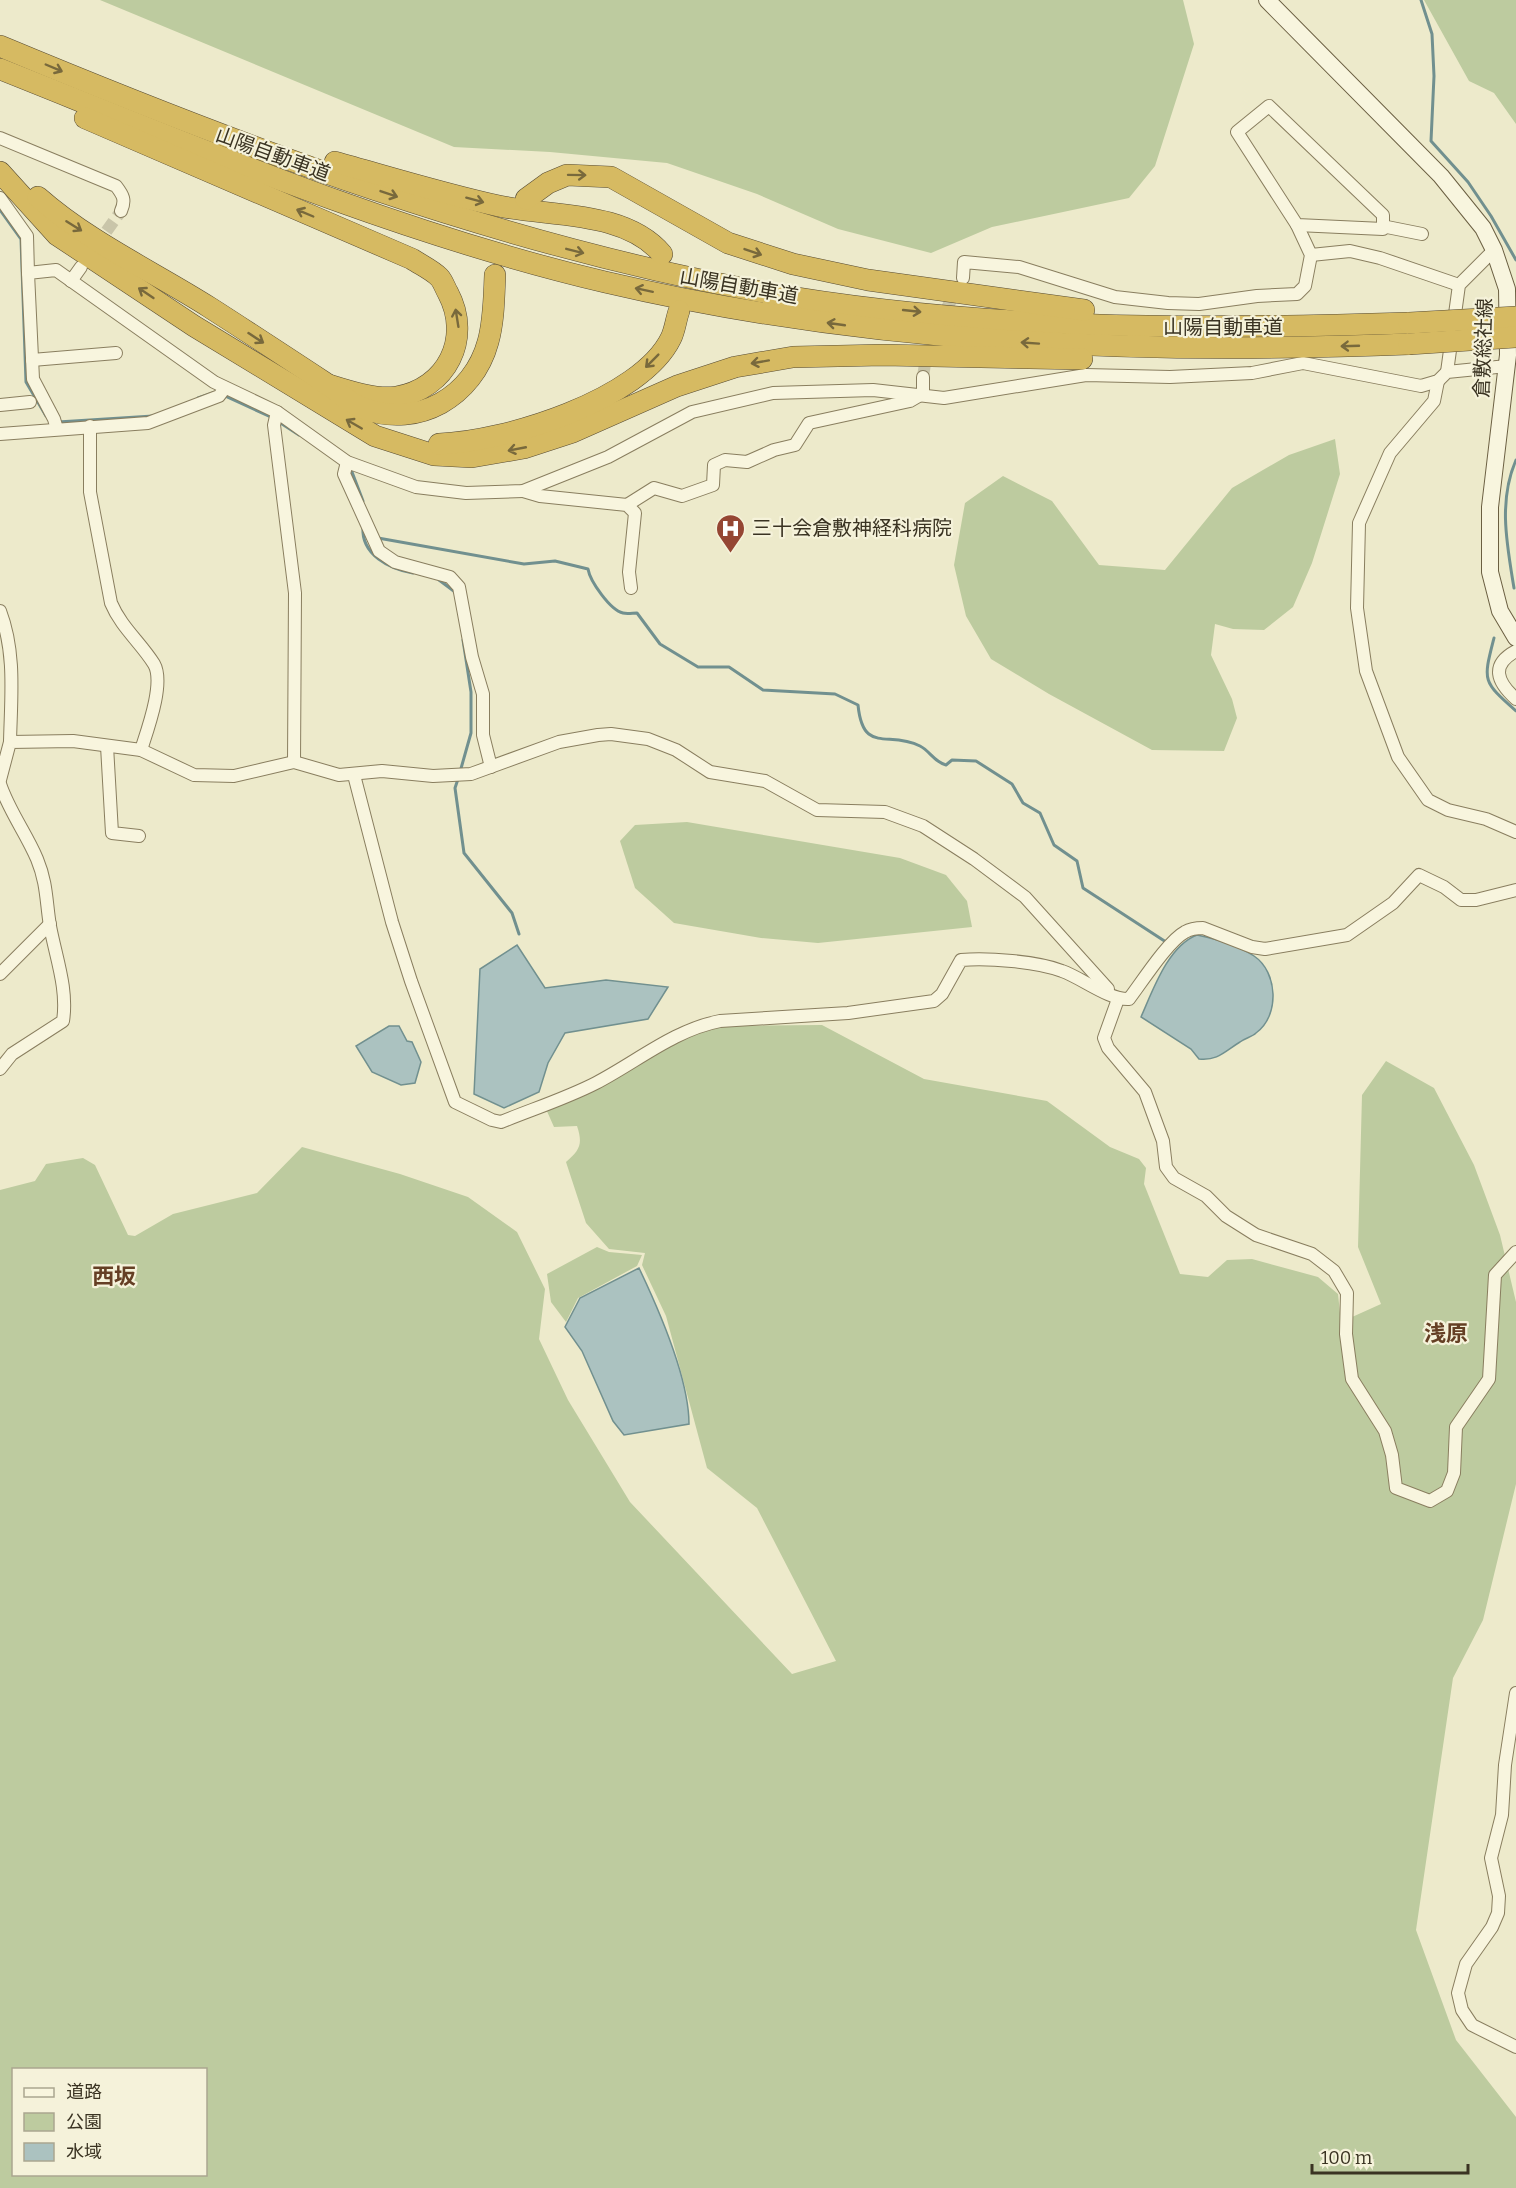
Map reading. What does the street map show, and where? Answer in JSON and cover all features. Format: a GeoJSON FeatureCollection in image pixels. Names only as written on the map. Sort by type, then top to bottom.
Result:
{"type":"FeatureCollection","features":[{"type":"Feature","properties":{"kind":"highway","name":"山陽自動車道"},"geometry":{"type":"LineString","coordinates":[[0,46],[175,119],[398,198],[531,239],[621,263],[766,292],[959,317],[1153,327],[1323,326],[1409,333],[1512,353]]}},
{"type":"Feature","properties":{"kind":"highway","name":"山陽自動車道"},"geometry":{"type":"LineString","coordinates":[[0,69],[192,146],[392,219],[534,264],[673,297],[839,325],[956,338],[1152,348],[1322,347],[1516,317]]}},
{"type":"Feature","properties":{"kind":"highway"},"geometry":{"type":"LineString","coordinates":[[0,75],[9,86],[412,259],[440,278],[458,316],[457,347],[442,373],[414,393],[394,398],[353,392],[328,385]]}},
{"type":"Feature","properties":{"kind":"highway"},"geometry":{"type":"LineString","coordinates":[[175,119],[500,206],[602,222],[651,241],[662,254]]}},
{"type":"Feature","properties":{"kind":"highway"},"geometry":{"type":"LineString","coordinates":[[0,159],[66,221],[207,306],[328,385],[348,401],[365,409],[393,416],[420,413],[452,399],[476,369],[488,343],[495,274]]}},
{"type":"Feature","properties":{"kind":"highway"},"geometry":{"type":"LineString","coordinates":[[0,172],[57,235],[194,326],[375,436],[409,445],[434,455],[472,457],[524,448],[573,432],[677,386],[735,367],[793,357],[883,355],[1023,360],[1177,358],[1322,347]]}},
{"type":"Feature","properties":{"kind":"highway"},"geometry":{"type":"LineString","coordinates":[[526,199],[548,183],[567,175],[611,177],[729,243],[765,256],[814,269],[868,280],[1060,309],[1323,326]]}},
{"type":"Feature","properties":{"kind":"highway"},"geometry":{"type":"LineString","coordinates":[[409,445],[494,438],[573,411],[619,388],[646,367],[671,338],[679,311]]}},
{"type":"Feature","properties":{"kind":"main road","name":"倉敷総社線"},"geometry":{"type":"LineString","coordinates":[[1268,0],[1441,176],[1483,228],[1494,250],[1507,289],[1512,353],[1490,507],[1490,572],[1500,611],[1516,638]]}},
{"type":"Feature","properties":{"kind":"street"},"geometry":{"type":"LineString","coordinates":[[963,278],[964,262],[1019,267],[1115,297],[1199,304],[1257,296],[1297,294],[1305,286],[1311,255],[1297,225],[1237,132],[1269,106],[1383,215],[1383,229],[1297,225]]}},
{"type":"Feature","properties":{"kind":"street"},"geometry":{"type":"LineString","coordinates":[[0,138],[116,186],[123,194],[124,203],[121,211]]}},
{"type":"Feature","properties":{"kind":"street"},"geometry":{"type":"LineString","coordinates":[[0,198],[27,236],[35,385],[56,424]]}},
{"type":"Feature","properties":{"kind":"street"},"geometry":{"type":"LineString","coordinates":[[1382,226],[1422,234]]}},
{"type":"Feature","properties":{"kind":"street"},"geometry":{"type":"LineString","coordinates":[[1494,250],[1459,285],[1442,377],[1434,401],[1390,453],[1359,523],[1357,608],[1366,671],[1398,757],[1428,800],[1448,810],[1486,819],[1516,832]]}},
{"type":"Feature","properties":{"kind":"street"},"geometry":{"type":"LineString","coordinates":[[1311,255],[1350,251],[1380,258],[1459,285]]}},
{"type":"Feature","properties":{"kind":"street"},"geometry":{"type":"LineString","coordinates":[[71,281],[81,267]]}},
{"type":"Feature","properties":{"kind":"street"},"geometry":{"type":"LineString","coordinates":[[28,273],[57,270],[222,392],[275,416],[346,466],[432,489],[466,493],[523,491],[540,496],[627,505],[654,488],[682,496],[713,485],[714,465],[725,459],[747,462],[774,450],[795,445],[809,423],[900,403],[923,394]]}},
{"type":"Feature","properties":{"kind":"street"},"geometry":{"type":"LineString","coordinates":[[32,360],[116,353]]}},
{"type":"Feature","properties":{"kind":"street"},"geometry":{"type":"LineString","coordinates":[[523,491],[608,457],[692,412],[772,393],[873,390],[945,398],[1086,375],[1170,377],[1252,373],[1303,363],[1421,386],[1512,353]]}},
{"type":"Feature","properties":{"kind":"street"},"geometry":{"type":"LineString","coordinates":[[923,377],[923,394]]}},
{"type":"Feature","properties":{"kind":"street"},"geometry":{"type":"LineString","coordinates":[[0,434],[56,424],[90,426],[148,423],[222,392]]}},
{"type":"Feature","properties":{"kind":"street"},"geometry":{"type":"LineString","coordinates":[[0,405],[30,402]]}},
{"type":"Feature","properties":{"kind":"street"},"geometry":{"type":"LineString","coordinates":[[275,416],[295,592],[294,762]]}},
{"type":"Feature","properties":{"kind":"street"},"geometry":{"type":"LineString","coordinates":[[90,426],[90,492],[111,603],[117,616],[155,667],[156,700],[141,750]]}},
{"type":"Feature","properties":{"kind":"street"},"geometry":{"type":"LineString","coordinates":[[346,466],[373,543],[387,558],[450,577],[459,587],[472,657],[483,694],[483,735],[491,767]]}},
{"type":"Feature","properties":{"kind":"street"},"geometry":{"type":"LineString","coordinates":[[627,505],[635,513],[629,572],[631,588]]}},
{"type":"Feature","properties":{"kind":"street"},"geometry":{"type":"LineString","coordinates":[[0,610],[12,671],[10,742],[0,782],[43,876],[66,1002],[63,1021],[12,1054],[0,1069]]}},
{"type":"Feature","properties":{"kind":"street"},"geometry":{"type":"LineString","coordinates":[[1516,651],[1502,663],[1498,672],[1499,680],[1516,699]]}},
{"type":"Feature","properties":{"kind":"street"},"geometry":{"type":"LineString","coordinates":[[10,742],[73,741],[141,750],[194,775],[234,776],[294,762],[339,775],[382,771],[458,776],[491,767],[559,742],[611,734],[648,739],[676,750],[710,772],[765,781],[817,810],[871,810],[899,816],[923,826],[974,859],[1025,897],[1118,999]]}},
{"type":"Feature","properties":{"kind":"street"},"geometry":{"type":"LineString","coordinates":[[107,746],[112,833],[139,836]]}},
{"type":"Feature","properties":{"kind":"street"},"geometry":{"type":"LineString","coordinates":[[354,775],[392,922],[455,1102],[501,1122],[595,1084],[701,1025],[720,1020],[848,1013],[934,1001],[942,994],[961,960],[1052,968],[1099,988],[1118,999],[1129,999],[1175,939],[1185,931],[1195,928],[1203,928],[1251,947],[1265,949],[1347,935],[1393,903],[1419,875],[1444,887],[1461,900],[1476,900],[1516,891]]}},
{"type":"Feature","properties":{"kind":"street"},"geometry":{"type":"LineString","coordinates":[[0,974],[50,924]]}},
{"type":"Feature","properties":{"kind":"street"},"geometry":{"type":"LineString","coordinates":[[1118,999],[1104,1038],[1108,1048],[1145,1092],[1163,1140],[1166,1167],[1174,1178],[1206,1196],[1226,1216],[1256,1235],[1312,1254],[1334,1271],[1347,1293],[1346,1334],[1352,1379],[1385,1431],[1392,1455],[1396,1488],[1430,1501],[1447,1491],[1454,1473],[1456,1427],[1489,1379],[1495,1275],[1516,1252]]}},
{"type":"Feature","properties":{"kind":"street"},"geometry":{"type":"LineString","coordinates":[[1516,1693],[1511,1766],[1491,1858],[1499,1896],[1498,1913],[1462,1974],[1459,2001],[1472,2025],[1516,2047]]}},
{"type":"Feature","properties":{"kind":"green space"},"geometry":{"type":"Polygon","coordinates":[[[100,0],[1183,0],[1194,44],[1155,166],[1129,198],[992,227],[931,253],[838,229],[757,194],[667,163],[550,152],[454,147],[100,0]]]}},
{"type":"Feature","properties":{"kind":"green space"},"geometry":{"type":"Polygon","coordinates":[[[1424,0],[1516,0],[1516,124],[1494,93],[1469,81],[1424,0]]]}},
{"type":"Feature","properties":{"kind":"green space"},"geometry":{"type":"Polygon","coordinates":[[[1335,439],[1340,474],[1312,563],[1293,607],[1264,630],[1233,629],[1215,624],[1211,655],[1232,699],[1237,718],[1224,751],[1152,750],[1049,694],[991,659],[966,616],[954,565],[965,503],[1003,476],[1052,501],[1099,565],[1165,570],[1232,488],[1289,455],[1335,439]]]}},
{"type":"Feature","properties":{"kind":"green space"},"geometry":{"type":"Polygon","coordinates":[[[687,822],[900,858],[946,875],[967,901],[972,927],[818,943],[761,938],[674,923],[635,888],[620,841],[635,825],[687,822]]]}},
{"type":"Feature","properties":{"kind":"green space"},"geometry":{"type":"Polygon","coordinates":[[[822,1025],[924,1079],[1047,1101],[1110,1147],[1139,1159],[1146,1168],[1144,1184],[1180,1274],[1208,1277],[1227,1260],[1252,1259],[1318,1277],[1338,1294],[1341,1322],[1381,1304],[1358,1247],[1362,1095],[1386,1061],[1434,1088],[1474,1165],[1500,1235],[1516,1302],[1516,1484],[1483,1620],[1453,1678],[1416,1930],[1456,2040],[1516,2117],[1516,2188],[0,2188],[0,1190],[35,1181],[46,1164],[83,1158],[95,1165],[128,1235],[135,1236],[173,1214],[257,1193],[302,1147],[400,1174],[468,1197],[517,1232],[545,1289],[539,1339],[568,1400],[630,1502],[792,1674],[836,1661],[757,1508],[707,1468],[666,1316],[642,1265],[645,1253],[609,1249],[586,1223],[566,1162],[579,1146],[577,1126],[554,1127],[546,1109],[685,1037],[724,1026],[822,1025]]]}},
{"type":"Feature","properties":{"kind":"green space"},"geometry":{"type":"Polygon","coordinates":[[[597,1247],[609,1252],[642,1255],[637,1266],[578,1298],[566,1322],[551,1302],[547,1274],[597,1247]]]}},
{"type":"Feature","properties":{"kind":"water"},"geometry":{"type":"Polygon","coordinates":[[[1197,935],[1227,943],[1254,956],[1268,972],[1273,994],[1269,1016],[1253,1036],[1221,1055],[1206,1059],[1199,1059],[1191,1049],[1141,1017],[1156,982],[1170,959],[1187,941],[1197,935]]]}},
{"type":"Feature","properties":{"kind":"water"},"geometry":{"type":"Polygon","coordinates":[[[517,945],[545,988],[606,980],[668,987],[648,1019],[565,1033],[548,1063],[539,1092],[504,1108],[474,1094],[480,969],[517,945]]]}},
{"type":"Feature","properties":{"kind":"water"},"geometry":{"type":"Polygon","coordinates":[[[389,1026],[399,1026],[407,1041],[412,1042],[421,1062],[415,1083],[401,1085],[372,1072],[356,1046],[389,1026]]]}},
{"type":"Feature","properties":{"kind":"water"},"geometry":{"type":"Polygon","coordinates":[[[639,1268],[672,1344],[684,1386],[689,1424],[624,1435],[613,1421],[582,1351],[565,1327],[580,1298],[639,1268]]]}},
{"type":"Feature","properties":{"kind":"waterway"},"geometry":{"type":"LineString","coordinates":[[1421,0],[1432,34],[1434,76],[1431,141],[1468,182],[1516,260]]}},
{"type":"Feature","properties":{"kind":"waterway"},"geometry":{"type":"LineString","coordinates":[[0,210],[21,239],[26,382],[46,416]]}},
{"type":"Feature","properties":{"kind":"waterway"},"geometry":{"type":"LineString","coordinates":[[198,398],[216,392]]}},
{"type":"Feature","properties":{"kind":"waterway"},"geometry":{"type":"LineString","coordinates":[[225,396],[273,418]]}},
{"type":"Feature","properties":{"kind":"waterway"},"geometry":{"type":"LineString","coordinates":[[58,422],[153,416]]}},
{"type":"Feature","properties":{"kind":"waterway"},"geometry":{"type":"LineString","coordinates":[[279,422],[299,435]]}},
{"type":"Feature","properties":{"kind":"waterway"},"geometry":{"type":"LineString","coordinates":[[1514,588],[1507,539],[1506,507],[1510,476],[1516,460]]}},
{"type":"Feature","properties":{"kind":"waterway"},"geometry":{"type":"LineString","coordinates":[[348,469],[352,472],[363,501]]}},
{"type":"Feature","properties":{"kind":"waterway"},"geometry":{"type":"LineString","coordinates":[[363,527],[364,537],[372,553],[395,568],[413,573]]}},
{"type":"Feature","properties":{"kind":"waterway"},"geometry":{"type":"LineString","coordinates":[[378,538],[524,564],[555,561],[588,569],[597,587],[612,607],[623,613],[637,613],[660,644],[698,667],[729,667],[763,690],[835,694],[858,705],[865,730],[871,736],[920,746],[946,765],[952,760],[976,761],[1012,784],[1023,803],[1040,813],[1054,845],[1077,861],[1083,888],[1166,942]]}},
{"type":"Feature","properties":{"kind":"waterway"},"geometry":{"type":"LineString","coordinates":[[439,580],[455,592]]}},
{"type":"Feature","properties":{"kind":"waterway"},"geometry":{"type":"LineString","coordinates":[[1494,638],[1488,663],[1488,679],[1497,693],[1516,711]]}},
{"type":"Feature","properties":{"kind":"waterway"},"geometry":{"type":"LineString","coordinates":[[460,772],[471,733],[471,692],[463,640]]}},
{"type":"Feature","properties":{"kind":"waterway"},"geometry":{"type":"LineString","coordinates":[[458,779],[455,788],[464,853],[512,913],[519,934]]}},
{"type":"Feature","properties":{"kind":"tunnel"},"geometry":{"type":"LineString","coordinates":[[96,246],[121,211]]}},
{"type":"Feature","properties":{"kind":"tunnel"},"geometry":{"type":"LineString","coordinates":[[923,377],[928,344],[957,289]]}},
{"type":"Feature","properties":{"kind":"place","name":"三十会倉敷神経科病院"},"geometry":{"type":"Point","coordinates":[731,554]}},
{"type":"Feature","properties":{"kind":"district","name":"西坂"},"geometry":{"type":"Point","coordinates":[114,1276]}},
{"type":"Feature","properties":{"kind":"district","name":"浅原"},"geometry":{"type":"Point","coordinates":[1446,1333]}}]}
